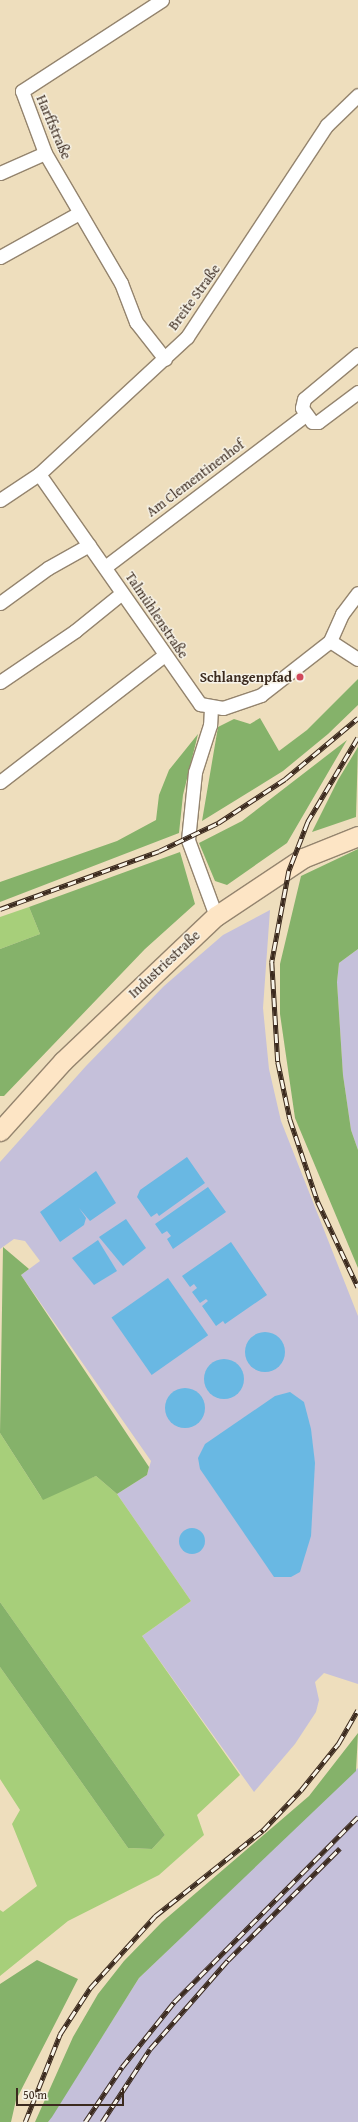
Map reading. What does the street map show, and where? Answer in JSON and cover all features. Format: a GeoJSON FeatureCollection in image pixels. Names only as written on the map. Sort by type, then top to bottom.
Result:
{"type":"FeatureCollection","features":[{"type":"Feature","properties":{"kind":"main road","name":"Industriestraße"},"geometry":{"type":"LineString","coordinates":[[0,1131],[63,1061],[216,916],[303,858],[358,836]]}},
{"type":"Feature","properties":{"kind":"street","name":"Harffstraße"},"geometry":{"type":"LineString","coordinates":[[162,0],[22,91],[45,153],[121,283],[136,322],[164,359]]}},
{"type":"Feature","properties":{"kind":"street","name":"Breite Straße"},"geometry":{"type":"LineString","coordinates":[[0,500],[40,474],[164,359],[198,323],[328,125],[358,95]]}},
{"type":"Feature","properties":{"kind":"street"},"geometry":{"type":"LineString","coordinates":[[0,173],[45,153]]}},
{"type":"Feature","properties":{"kind":"street"},"geometry":{"type":"LineString","coordinates":[[0,257],[79,213]]}},
{"type":"Feature","properties":{"kind":"street"},"geometry":{"type":"LineString","coordinates":[[358,354],[304,398],[305,415],[318,422],[358,392]]}},
{"type":"Feature","properties":{"kind":"street","name":"Am Clementinenhof"},"geometry":{"type":"LineString","coordinates":[[105,567],[305,415]]}},
{"type":"Feature","properties":{"kind":"street","name":"Talmühlenstraße"},"geometry":{"type":"LineString","coordinates":[[40,474],[105,567],[164,656],[195,698],[211,708]]}},
{"type":"Feature","properties":{"kind":"street"},"geometry":{"type":"LineString","coordinates":[[0,603],[89,545]]}},
{"type":"Feature","properties":{"kind":"street"},"geometry":{"type":"LineString","coordinates":[[0,682],[75,631],[122,593]]}},
{"type":"Feature","properties":{"kind":"street"},"geometry":{"type":"LineString","coordinates":[[216,916],[188,840],[195,772],[210,725],[211,708],[242,704],[262,695],[330,641],[342,614],[358,593]]}},
{"type":"Feature","properties":{"kind":"street"},"geometry":{"type":"LineString","coordinates":[[330,641],[358,658]]}},
{"type":"Feature","properties":{"kind":"street"},"geometry":{"type":"LineString","coordinates":[[0,782],[164,656]]}},
{"type":"Feature","properties":{"kind":"shaded area"},"geometry":{"type":"Polygon","coordinates":[[[270,910],[263,1008],[269,1069],[281,1121],[358,1316],[358,1684],[324,1673],[315,1682],[319,1700],[316,1712],[295,1744],[254,1792],[142,1636],[191,1601],[117,1494],[147,1475],[151,1461],[21,1275],[40,1261],[25,1241],[14,1239],[0,1249],[0,1162],[86,1066],[164,986],[223,935],[270,910]]]}},
{"type":"Feature","properties":{"kind":"shaded area"},"geometry":{"type":"Polygon","coordinates":[[[358,949],[358,1150],[351,1130],[343,1075],[337,982],[339,963],[358,949]]]}},
{"type":"Feature","properties":{"kind":"shaded area"},"geometry":{"type":"Polygon","coordinates":[[[358,1768],[358,2122],[48,2122],[139,1978],[358,1768]]]}},
{"type":"Feature","properties":{"kind":"green space"},"geometry":{"type":"Polygon","coordinates":[[[358,679],[358,705],[328,734],[283,771],[202,821],[218,727],[234,719],[250,724],[260,718],[279,751],[307,730],[358,679]]]}},
{"type":"Feature","properties":{"kind":"green space"},"geometry":{"type":"Polygon","coordinates":[[[198,734],[183,795],[179,833],[0,902],[0,882],[117,841],[156,820],[159,795],[169,770],[198,734]]]}},
{"type":"Feature","properties":{"kind":"green space"},"geometry":{"type":"Polygon","coordinates":[[[347,740],[287,843],[227,885],[215,881],[199,843],[242,821],[347,740]]]}},
{"type":"Feature","properties":{"kind":"green space"},"geometry":{"type":"Polygon","coordinates":[[[358,747],[356,817],[312,832],[338,780],[358,747]]]}},
{"type":"Feature","properties":{"kind":"green space"},"geometry":{"type":"Polygon","coordinates":[[[358,849],[358,949],[339,963],[337,982],[343,1075],[351,1130],[358,1150],[358,1268],[295,1118],[280,1014],[280,964],[301,876],[358,849]]]}},
{"type":"Feature","properties":{"kind":"green space"},"geometry":{"type":"Polygon","coordinates":[[[180,852],[195,904],[145,949],[4,1096],[0,1096],[0,949],[40,934],[29,907],[180,852]]]}},
{"type":"Feature","properties":{"kind":"green space"},"geometry":{"type":"Polygon","coordinates":[[[29,907],[40,934],[0,949],[0,917],[29,907]]]}},
{"type":"Feature","properties":{"kind":"green space"},"geometry":{"type":"Polygon","coordinates":[[[3,1247],[29,1269],[21,1275],[149,1467],[147,1475],[117,1494],[96,1476],[43,1500],[0,1433],[3,1247]]]}},
{"type":"Feature","properties":{"kind":"green space"},"geometry":{"type":"Polygon","coordinates":[[[0,1433],[41,1497],[96,1476],[117,1494],[191,1601],[142,1636],[240,1775],[197,1815],[204,1835],[159,1875],[68,1921],[0,1976],[0,1910],[3,1912],[37,1886],[12,1824],[20,1810],[0,1779],[0,1667],[128,1848],[152,1849],[165,1835],[0,1602],[0,1433]]]}},
{"type":"Feature","properties":{"kind":"green space"},"geometry":{"type":"Polygon","coordinates":[[[0,1602],[165,1835],[152,1849],[128,1848],[0,1667],[0,1602]]]}},
{"type":"Feature","properties":{"kind":"green space"},"geometry":{"type":"Polygon","coordinates":[[[358,1733],[356,1771],[139,1978],[52,2117],[48,2122],[35,2122],[73,2037],[98,1994],[124,1961],[162,1922],[309,1796],[358,1733]]]}},
{"type":"Feature","properties":{"kind":"green space"},"geometry":{"type":"Polygon","coordinates":[[[37,1960],[78,1979],[16,2100],[11,2122],[0,2122],[0,1984],[37,1960]]]}},
{"type":"Feature","properties":{"kind":"water"},"geometry":{"type":"Polygon","coordinates":[[[187,1157],[205,1183],[159,1216],[157,1213],[151,1217],[137,1197],[140,1190],[187,1157]]]}},
{"type":"Feature","properties":{"kind":"water"},"geometry":{"type":"Polygon","coordinates":[[[96,1171],[116,1203],[90,1221],[79,1208],[86,1218],[84,1225],[60,1242],[40,1212],[96,1171]]]}},
{"type":"Feature","properties":{"kind":"water"},"geometry":{"type":"Polygon","coordinates":[[[208,1187],[226,1212],[173,1249],[167,1239],[171,1236],[167,1231],[162,1234],[155,1224],[208,1187]]]}},
{"type":"Feature","properties":{"kind":"water"},"geometry":{"type":"Polygon","coordinates":[[[126,1219],[146,1248],[123,1266],[99,1237],[126,1219]]]}},
{"type":"Feature","properties":{"kind":"water"},"geometry":{"type":"Polygon","coordinates":[[[98,1240],[117,1271],[94,1285],[72,1258],[98,1240]]]}},
{"type":"Feature","properties":{"kind":"water"},"geometry":{"type":"Polygon","coordinates":[[[231,1242],[267,1295],[225,1324],[223,1321],[216,1326],[202,1306],[208,1301],[206,1299],[200,1303],[192,1292],[197,1288],[194,1284],[190,1287],[182,1276],[231,1242]]]}},
{"type":"Feature","properties":{"kind":"water"},"geometry":{"type":"Polygon","coordinates":[[[168,1278],[208,1335],[152,1375],[111,1318],[168,1278]]]}},
{"type":"Feature","properties":{"kind":"water"},"geometry":{"type":"Polygon","coordinates":[[[269,1332],[276,1335],[282,1341],[285,1352],[284,1360],[276,1369],[269,1372],[261,1372],[254,1369],[246,1360],[245,1348],[248,1341],[257,1333],[269,1332]]]}},
{"type":"Feature","properties":{"kind":"water"},"geometry":{"type":"Polygon","coordinates":[[[228,1359],[235,1362],[241,1368],[244,1379],[243,1387],[235,1396],[228,1399],[220,1399],[213,1396],[205,1387],[204,1375],[207,1368],[216,1360],[228,1359]]]}},
{"type":"Feature","properties":{"kind":"water"},"geometry":{"type":"Polygon","coordinates":[[[189,1388],[196,1391],[202,1397],[205,1408],[204,1416],[196,1425],[189,1428],[181,1428],[174,1425],[166,1416],[165,1404],[168,1397],[177,1389],[189,1388]]]}},
{"type":"Feature","properties":{"kind":"water"},"geometry":{"type":"Polygon","coordinates":[[[290,1392],[304,1402],[311,1429],[315,1463],[311,1536],[300,1572],[291,1577],[274,1577],[200,1469],[198,1458],[205,1444],[275,1396],[290,1392]]]}},
{"type":"Feature","properties":{"kind":"water"},"geometry":{"type":"Polygon","coordinates":[[[192,1528],[201,1532],[205,1541],[201,1550],[192,1554],[183,1550],[179,1541],[183,1532],[192,1528]]]}},
{"type":"Feature","properties":{"kind":"railway"},"geometry":{"type":"LineString","coordinates":[[0,909],[159,851],[218,823],[285,779],[358,718]]}},
{"type":"Feature","properties":{"kind":"railway"},"geometry":{"type":"LineString","coordinates":[[358,738],[308,822],[289,871],[272,962],[278,1062],[290,1119],[318,1202],[358,1287]]}},
{"type":"Feature","properties":{"kind":"railway"},"geometry":{"type":"LineString","coordinates":[[25,2122],[60,2034],[90,1988],[155,1916],[263,1830],[301,1790],[338,1744],[358,1710]]}},
{"type":"Feature","properties":{"kind":"railway"},"geometry":{"type":"LineString","coordinates":[[85,2122],[122,2067],[174,2002],[358,1817]]}},
{"type":"Feature","properties":{"kind":"railway"},"geometry":{"type":"LineString","coordinates":[[102,2122],[150,2049],[228,1960],[340,1848]]}},
{"type":"Feature","properties":{"kind":"place","name":"Schlangenpfad"},"geometry":{"type":"Point","coordinates":[300,677]}}]}
